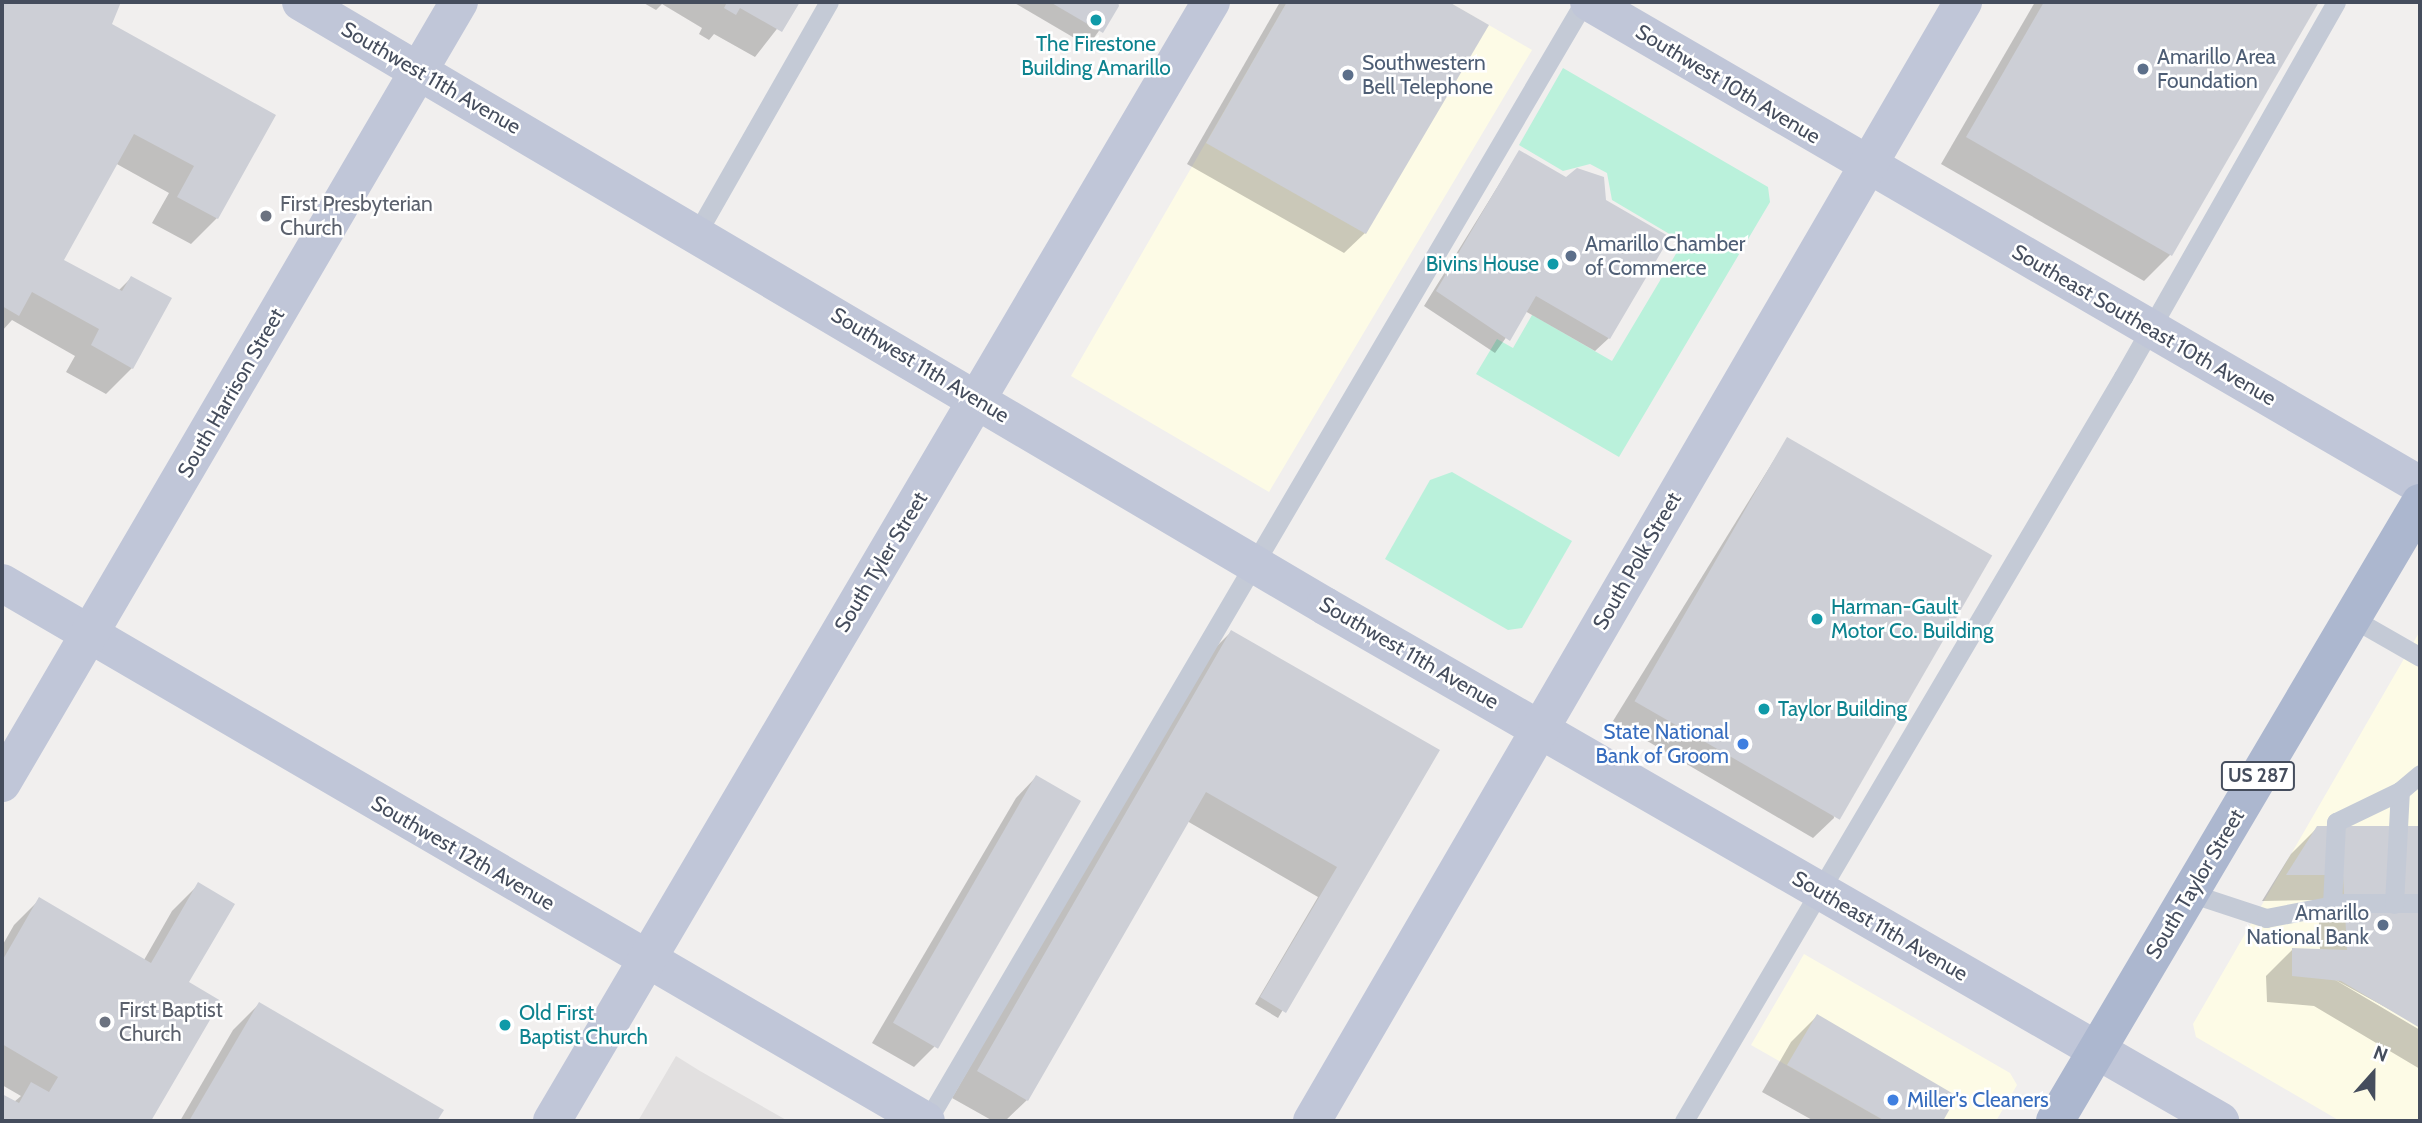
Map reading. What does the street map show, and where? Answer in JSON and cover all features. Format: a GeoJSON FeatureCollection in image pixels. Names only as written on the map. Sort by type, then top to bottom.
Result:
{"type":"FeatureCollection","features":[{"type":"Feature","properties":{"kind":"main road","name":"South Taylor Street"},"geometry":{"type":"LineString","coordinates":[[2056,1121],[2420,503]]}},
{"type":"Feature","properties":{"kind":"street","name":"Southwest 11th Avenue"},"geometry":{"type":"LineString","coordinates":[[301,2],[1539,729]]}},
{"type":"Feature","properties":{"kind":"street","name":"South Harrison Street"},"geometry":{"type":"LineString","coordinates":[[2,783],[459,2]]}},
{"type":"Feature","properties":{"kind":"street","name":"South Tyler Street"},"geometry":{"type":"LineString","coordinates":[[552,1121],[645,958],[1211,2]]}},
{"type":"Feature","properties":{"kind":"street","name":"Southwest 10th Avenue"},"geometry":{"type":"LineString","coordinates":[[1586,2],[1867,166]]}},
{"type":"Feature","properties":{"kind":"street","name":"South Polk Street"},"geometry":{"type":"LineString","coordinates":[[1312,1121],[1962,2]]}},
{"type":"Feature","properties":{"kind":"street","name":"Southeast Southeast 10th Avenue"},"geometry":{"type":"LineString","coordinates":[[1867,166],[2420,485]]}},
{"type":"Feature","properties":{"kind":"street","name":"Southwest 12th Avenue"},"geometry":{"type":"LineString","coordinates":[[2,583],[926,1121]]}},
{"type":"Feature","properties":{"kind":"street","name":"Southeast 11th Avenue"},"geometry":{"type":"LineString","coordinates":[[1539,729],[2220,1121]]}},
{"type":"Feature","properties":{"kind":"lane"},"geometry":{"type":"LineString","coordinates":[[697,233],[830,2]]}},
{"type":"Feature","properties":{"kind":"lane"},"geometry":{"type":"LineString","coordinates":[[926,1121],[1251,562],[1586,2]]}},
{"type":"Feature","properties":{"kind":"lane"},"geometry":{"type":"LineString","coordinates":[[1684,1121],[2150,329],[2336,2]]}},
{"type":"Feature","properties":{"kind":"lane"},"geometry":{"type":"LineString","coordinates":[[2352,618],[2420,657]]}},
{"type":"Feature","properties":{"kind":"lane"},"geometry":{"type":"LineString","coordinates":[[2332,905],[2336,822],[2400,791],[2420,774]]}},
{"type":"Feature","properties":{"kind":"lane"},"geometry":{"type":"LineString","coordinates":[[2394,904],[2400,791]]}},
{"type":"Feature","properties":{"kind":"lane"},"geometry":{"type":"LineString","coordinates":[[2190,892],[2266,918],[2332,905],[2420,903]]}},
{"type":"Feature","properties":{"kind":"shaded area"},"geometry":{"type":"Polygon","coordinates":[[[1287,2],[1449,2],[1532,50],[1269,492],[1071,376],[1287,2]]]}},
{"type":"Feature","properties":{"kind":"shaded area"},"geometry":{"type":"Polygon","coordinates":[[[2420,631],[2420,1121],[2340,1121],[2196,1037],[2193,1024],[2420,631]]]}},
{"type":"Feature","properties":{"kind":"shaded area"},"geometry":{"type":"Polygon","coordinates":[[[1804,954],[2010,1073],[2017,1085],[1996,1121],[1885,1121],[1751,1045],[1804,954]]]}},
{"type":"Feature","properties":{"kind":"shaded area"},"geometry":{"type":"Polygon","coordinates":[[[676,1056],[700,1071],[788,1121],[638,1121],[676,1056]]]}},
{"type":"Feature","properties":{"kind":"green space"},"geometry":{"type":"Polygon","coordinates":[[[1563,68],[1768,187],[1770,202],[1619,457],[1476,374],[1497,339],[1513,348],[1532,315],[1612,361],[1683,242],[1612,200],[1607,173],[1590,164],[1563,171],[1519,145],[1563,68]]]}},
{"type":"Feature","properties":{"kind":"green space"},"geometry":{"type":"Polygon","coordinates":[[[1452,472],[1572,541],[1522,628],[1508,630],[1385,559],[1430,480],[1452,472]]]}},
{"type":"Feature","properties":{"kind":"building"},"geometry":{"type":"Polygon","coordinates":[[[2,2],[121,2],[112,24],[276,115],[218,219],[177,197],[194,166],[134,134],[64,260],[122,291],[131,276],[172,298],[133,369],[91,345],[99,329],[32,292],[19,316],[2,306],[2,2]]]}},
{"type":"Feature","properties":{"kind":"building"},"geometry":{"type":"Polygon","coordinates":[[[727,2],[800,2],[782,32],[740,8],[736,15],[724,8],[727,2]]]}},
{"type":"Feature","properties":{"kind":"building","name":"The Firestone Building Amarillo"},"geometry":{"type":"Polygon","coordinates":[[[1050,2],[1118,2],[1119,6],[1103,33],[1050,2]]]}},
{"type":"Feature","properties":{"kind":"building"},"geometry":{"type":"Polygon","coordinates":[[[1287,2],[1449,2],[1489,25],[1366,234],[1206,143],[1287,2]]]}},
{"type":"Feature","properties":{"kind":"building","name":"Amarillo Area Foundation"},"geometry":{"type":"Polygon","coordinates":[[[2044,2],[2319,2],[2172,256],[1966,137],[2044,2]]]}},
{"type":"Feature","properties":{"kind":"building","name":"Bivins House"},"geometry":{"type":"Polygon","coordinates":[[[1519,150],[1566,177],[1577,168],[1604,177],[1606,200],[1670,237],[1610,339],[1536,296],[1510,341],[1436,291],[1519,150]]]}},
{"type":"Feature","properties":{"kind":"building"},"geometry":{"type":"Polygon","coordinates":[[[1787,437],[1992,556],[1840,820],[1634,701],[1787,437]]]}},
{"type":"Feature","properties":{"kind":"building"},"geometry":{"type":"Polygon","coordinates":[[[1231,630],[1440,750],[1286,1013],[1260,997],[1337,867],[1206,792],[1028,1101],[977,1071],[1231,630]]]}},
{"type":"Feature","properties":{"kind":"building"},"geometry":{"type":"Polygon","coordinates":[[[1036,775],[1081,801],[938,1049],[893,1023],[1036,775]]]}},
{"type":"Feature","properties":{"kind":"building","name":"Amarillo National Bank"},"geometry":{"type":"Polygon","coordinates":[[[2317,826],[2420,826],[2420,1028],[2341,981],[2292,976],[2292,948],[2347,950],[2343,875],[2286,875],[2317,826]]]}},
{"type":"Feature","properties":{"kind":"building","name":"First Baptist Church"},"geometry":{"type":"Polygon","coordinates":[[[198,882],[235,904],[189,982],[221,1001],[151,1121],[2,1121],[2,1094],[19,1103],[31,1082],[49,1092],[58,1077],[2,1044],[2,961],[39,897],[151,963],[198,882]]]}},
{"type":"Feature","properties":{"kind":"building","name":"First Baptist Church"},"geometry":{"type":"Polygon","coordinates":[[[259,1002],[444,1110],[437,1121],[189,1121],[259,1002]]]}},
{"type":"Feature","properties":{"kind":"building"},"geometry":{"type":"Polygon","coordinates":[[[1817,1014],[1957,1096],[1943,1121],[1885,1121],[1787,1065],[1817,1014]]]}},
{"type":"Feature","properties":{"kind":"place","name":"The Firestone Building Amarillo"},"geometry":{"type":"Point","coordinates":[1096,20]}},
{"type":"Feature","properties":{"kind":"place","name":"Amarillo Area Foundation"},"geometry":{"type":"Point","coordinates":[2143,69]}},
{"type":"Feature","properties":{"kind":"place","name":"Southwestern Bell Telephone"},"geometry":{"type":"Point","coordinates":[1348,75]}},
{"type":"Feature","properties":{"kind":"place","name":"First Presbyterian Church"},"geometry":{"type":"Point","coordinates":[266,216]}},
{"type":"Feature","properties":{"kind":"place","name":"Amarillo Chamber of Commerce"},"geometry":{"type":"Point","coordinates":[1571,256]}},
{"type":"Feature","properties":{"kind":"place","name":"Bivins House"},"geometry":{"type":"Point","coordinates":[1553,264]}},
{"type":"Feature","properties":{"kind":"place","name":"Harman-Gault Motor Co. Building"},"geometry":{"type":"Point","coordinates":[1817,619]}},
{"type":"Feature","properties":{"kind":"place","name":"Taylor Building"},"geometry":{"type":"Point","coordinates":[1764,709]}},
{"type":"Feature","properties":{"kind":"place","name":"State National Bank of Groom"},"geometry":{"type":"Point","coordinates":[1743,744]}},
{"type":"Feature","properties":{"kind":"place","name":"Amarillo National Bank"},"geometry":{"type":"Point","coordinates":[2383,925]}},
{"type":"Feature","properties":{"kind":"place","name":"First Baptist Church"},"geometry":{"type":"Point","coordinates":[105,1022]}},
{"type":"Feature","properties":{"kind":"place","name":"Old First Baptist Church"},"geometry":{"type":"Point","coordinates":[505,1025]}},
{"type":"Feature","properties":{"kind":"place","name":"Miller's Cleaners"},"geometry":{"type":"Point","coordinates":[1893,1100]}}]}
